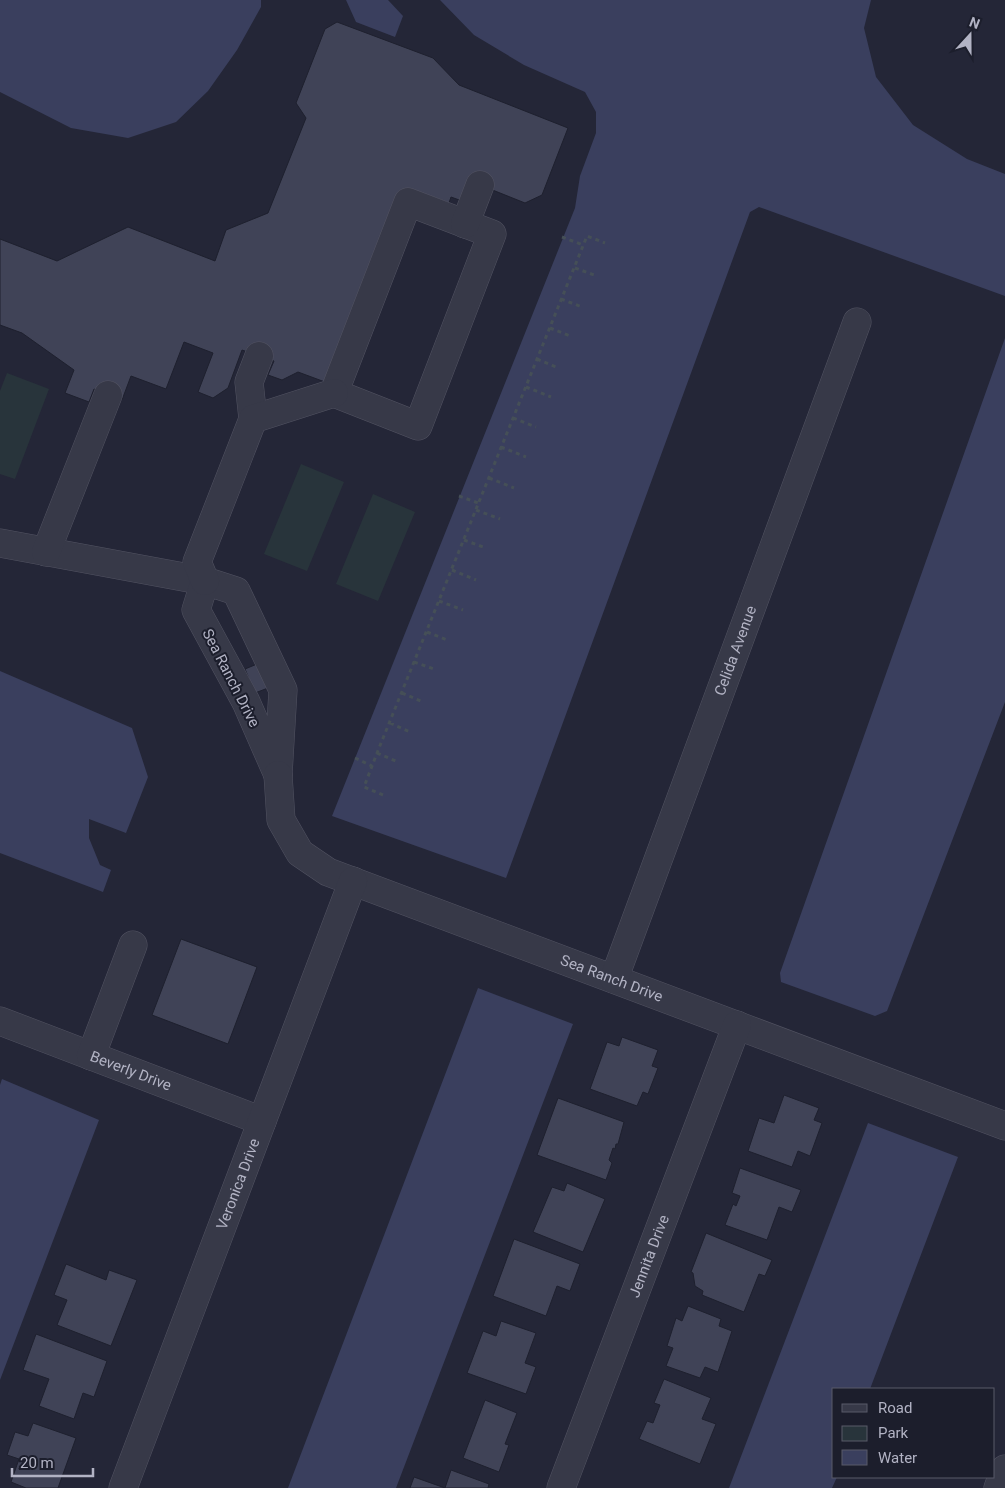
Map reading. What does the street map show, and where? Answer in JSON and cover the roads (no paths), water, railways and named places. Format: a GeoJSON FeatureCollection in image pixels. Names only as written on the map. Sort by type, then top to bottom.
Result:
{"type":"FeatureCollection","features":[{"type":"Feature","properties":{"kind":"street"},"geometry":{"type":"LineString","coordinates":[[465,224],[480,185]]}},
{"type":"Feature","properties":{"kind":"street"},"geometry":{"type":"LineString","coordinates":[[253,419],[334,393],[418,426],[492,234],[408,202],[334,393]]}},
{"type":"Feature","properties":{"kind":"street","name":"Celida Avenue"},"geometry":{"type":"LineString","coordinates":[[614,979],[857,322]]}},
{"type":"Feature","properties":{"kind":"street"},"geometry":{"type":"LineString","coordinates":[[204,581],[197,562],[253,419],[249,382],[259,356]]}},
{"type":"Feature","properties":{"kind":"street"},"geometry":{"type":"LineString","coordinates":[[46,552],[108,395]]}},
{"type":"Feature","properties":{"kind":"street","name":"Sea Ranch Drive"},"geometry":{"type":"LineString","coordinates":[[0,543],[204,581],[236,591],[283,690],[278,775],[281,820],[300,853],[328,872],[737,1025],[1003,1120]]}},
{"type":"Feature","properties":{"kind":"street","name":"Sea Ranch Drive"},"geometry":{"type":"LineString","coordinates":[[204,581],[196,610],[246,702],[278,775]]}},
{"type":"Feature","properties":{"kind":"street","name":"Veronica Drive"},"geometry":{"type":"LineString","coordinates":[[123,1488],[353,881]]}},
{"type":"Feature","properties":{"kind":"street"},"geometry":{"type":"LineString","coordinates":[[91,1056],[133,945]]}},
{"type":"Feature","properties":{"kind":"street","name":"Beverly Drive"},"geometry":{"type":"LineString","coordinates":[[0,1021],[262,1121]]}},
{"type":"Feature","properties":{"kind":"street","name":"Jennita Drive"},"geometry":{"type":"LineString","coordinates":[[560,1488],[737,1025]]}},
{"type":"Feature","properties":{"kind":"street"},"geometry":{"type":"LineString","coordinates":[[998,1488],[1005,1469]]}},
{"type":"Feature","properties":{"kind":"water"},"geometry":{"type":"Polygon","coordinates":[[[0,0],[261,0],[261,7],[237,50],[208,91],[176,122],[128,138],[71,128],[0,92],[0,0]]]}},
{"type":"Feature","properties":{"kind":"water"},"geometry":{"type":"Polygon","coordinates":[[[346,0],[388,0],[403,16],[395,37],[356,22],[346,0]]]}},
{"type":"Feature","properties":{"kind":"water"},"geometry":{"type":"Polygon","coordinates":[[[440,0],[871,0],[864,28],[876,77],[913,125],[967,159],[1005,174],[1005,296],[759,207],[750,212],[506,878],[332,816],[575,208],[580,176],[596,133],[596,112],[585,92],[524,65],[474,35],[440,0]]]}},
{"type":"Feature","properties":{"kind":"water"},"geometry":{"type":"Polygon","coordinates":[[[1005,338],[1005,702],[887,1011],[875,1016],[781,982],[780,973],[1005,338]]]}},
{"type":"Feature","properties":{"kind":"water"},"geometry":{"type":"Polygon","coordinates":[[[0,671],[132,728],[148,777],[126,833],[89,819],[89,838],[100,865],[111,870],[103,892],[0,853],[0,671]]]}},
{"type":"Feature","properties":{"kind":"water"},"geometry":{"type":"Polygon","coordinates":[[[478,988],[573,1024],[396,1488],[288,1488],[478,988]]]}},
{"type":"Feature","properties":{"kind":"water"},"geometry":{"type":"Polygon","coordinates":[[[2,1079],[99,1120],[0,1380],[0,1085],[2,1079]]]}},
{"type":"Feature","properties":{"kind":"water"},"geometry":{"type":"Polygon","coordinates":[[[868,1123],[958,1157],[870,1388],[832,1388],[832,1478],[837,1478],[832,1488],[729,1488],[868,1123]]]}}]}
